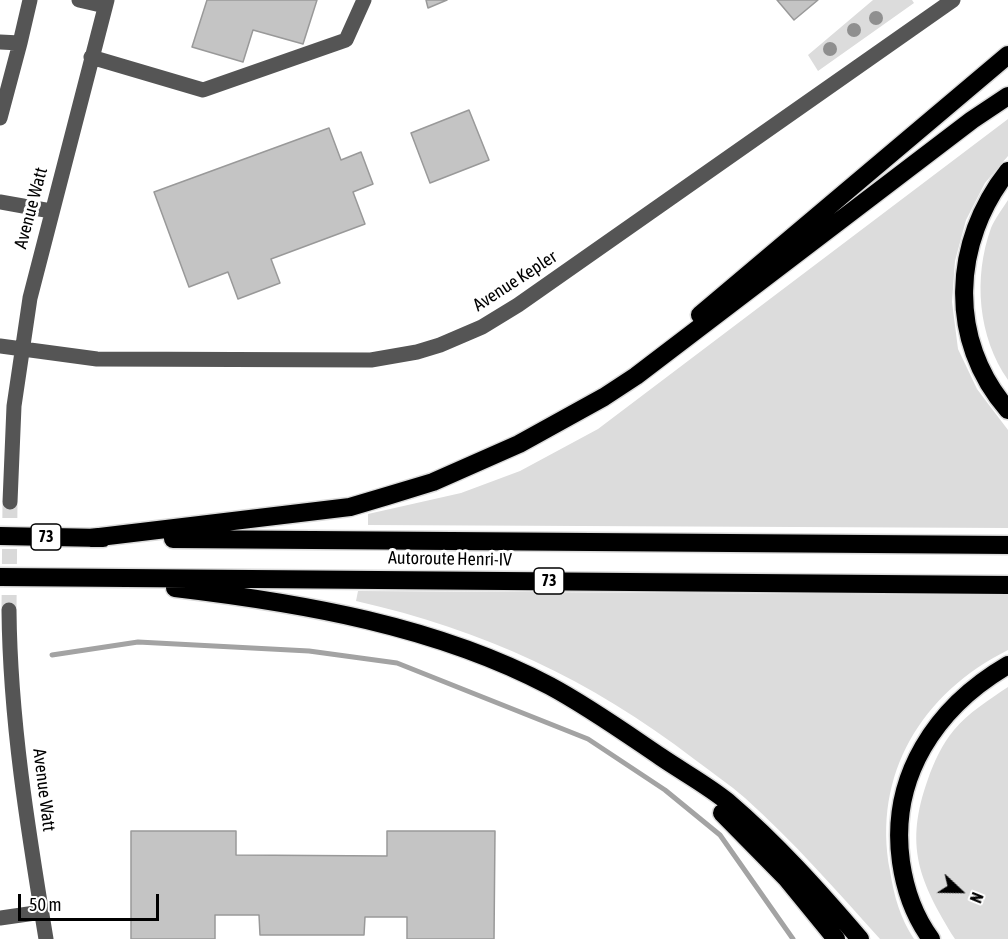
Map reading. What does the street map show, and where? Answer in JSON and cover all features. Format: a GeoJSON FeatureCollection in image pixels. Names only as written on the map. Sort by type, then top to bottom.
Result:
{"type":"FeatureCollection","features":[{"type":"Feature","properties":{"kind":"highway"},"geometry":{"type":"LineString","coordinates":[[636,376],[721,294],[1008,55]]}},
{"type":"Feature","properties":{"kind":"highway"},"geometry":{"type":"LineString","coordinates":[[91,538],[350,507],[433,482],[519,444],[604,397],[636,376],[972,120],[1008,96]]}},
{"type":"Feature","properties":{"kind":"highway"},"geometry":{"type":"LineString","coordinates":[[1008,171],[976,223],[965,264],[963,285],[965,325],[971,346],[986,379],[1008,410]]}},
{"type":"Feature","properties":{"kind":"highway","name":"Autoroute Henri-IV"},"geometry":{"type":"LineString","coordinates":[[0,536],[1008,545]]}},
{"type":"Feature","properties":{"kind":"highway","name":"Autoroute Henri-IV"},"geometry":{"type":"LineString","coordinates":[[0,577],[1008,585]]}},
{"type":"Feature","properties":{"kind":"highway"},"geometry":{"type":"LineString","coordinates":[[90,578],[257,598],[333,613],[437,641],[499,663],[548,686],[598,714],[726,801],[751,824],[860,939]]}},
{"type":"Feature","properties":{"kind":"highway"},"geometry":{"type":"LineString","coordinates":[[931,939],[915,913],[903,875],[899,832],[904,792],[919,751],[944,717],[977,686],[1008,665]]}},
{"type":"Feature","properties":{"kind":"highway"},"geometry":{"type":"LineString","coordinates":[[661,757],[764,854],[837,939]]}},
{"type":"Feature","properties":{"kind":"street"},"geometry":{"type":"LineString","coordinates":[[0,118],[30,0]]}},
{"type":"Feature","properties":{"kind":"street"},"geometry":{"type":"LineString","coordinates":[[79,0],[106,3]]}},
{"type":"Feature","properties":{"kind":"street"},"geometry":{"type":"LineString","coordinates":[[91,57],[203,90],[346,40],[364,0]]}},
{"type":"Feature","properties":{"kind":"street","name":"Avenue Kepler"},"geometry":{"type":"LineString","coordinates":[[0,345],[97,359],[322,362],[394,357],[440,345],[482,327],[518,305],[953,0]]}},
{"type":"Feature","properties":{"kind":"street","name":"Avenue Watt"},"geometry":{"type":"LineString","coordinates":[[10,502],[6,428],[36,270],[106,3]]}},
{"type":"Feature","properties":{"kind":"street"},"geometry":{"type":"LineString","coordinates":[[0,42],[20,43]]}},
{"type":"Feature","properties":{"kind":"street"},"geometry":{"type":"LineString","coordinates":[[0,202],[51,211]]}},
{"type":"Feature","properties":{"kind":"street","name":"Avenue Watt"},"geometry":{"type":"LineString","coordinates":[[9,610],[14,711],[26,813],[46,939]]}},
{"type":"Feature","properties":{"kind":"street"},"geometry":{"type":"LineString","coordinates":[[0,918],[42,912]]}},
{"type":"Feature","properties":{"kind":"shaded area"},"geometry":{"type":"Polygon","coordinates":[[[873,0],[912,0],[914,3],[818,71],[808,55],[873,0]]]}},
{"type":"Feature","properties":{"kind":"shaded area"},"geometry":{"type":"Polygon","coordinates":[[[1008,119],[1008,156],[985,183],[966,220],[955,261],[952,302],[958,349],[977,389],[1008,430],[1008,528],[368,525],[368,514],[461,493],[520,471],[598,429],[1008,119]]]}},
{"type":"Feature","properties":{"kind":"shaded area"},"geometry":{"type":"Polygon","coordinates":[[[1008,200],[1008,380],[990,345],[982,307],[981,287],[985,247],[991,228],[1008,200]]]}},
{"type":"Feature","properties":{"kind":"shaded area"},"geometry":{"type":"Polygon","coordinates":[[[358,591],[1008,595],[1008,650],[978,668],[951,689],[928,713],[910,740],[897,770],[889,802],[886,835],[893,889],[905,923],[914,939],[880,939],[763,814],[655,730],[575,681],[534,661],[448,627],[356,601],[358,591]]]}},
{"type":"Feature","properties":{"kind":"shaded area"},"geometry":{"type":"Polygon","coordinates":[[[1008,687],[1008,939],[955,939],[932,899],[919,862],[917,824],[921,803],[933,766],[950,735],[972,712],[1008,687]]]}},
{"type":"Feature","properties":{"kind":"building"},"geometry":{"type":"Polygon","coordinates":[[[207,0],[317,0],[303,44],[253,30],[243,62],[192,47],[207,0]]]}},
{"type":"Feature","properties":{"kind":"building"},"geometry":{"type":"Polygon","coordinates":[[[426,0],[447,0],[428,8],[426,0]]]}},
{"type":"Feature","properties":{"kind":"building"},"geometry":{"type":"Polygon","coordinates":[[[777,0],[818,0],[794,20],[777,0]]]}},
{"type":"Feature","properties":{"kind":"building"},"geometry":{"type":"Polygon","coordinates":[[[469,110],[489,160],[430,183],[411,133],[469,110]]]}},
{"type":"Feature","properties":{"kind":"building"},"geometry":{"type":"Polygon","coordinates":[[[329,128],[341,160],[361,152],[373,184],[353,192],[365,224],[271,259],[280,283],[238,299],[228,272],[189,287],[154,192],[329,128]]]}},
{"type":"Feature","properties":{"kind":"building"},"geometry":{"type":"Polygon","coordinates":[[[131,831],[236,831],[236,855],[387,856],[387,831],[495,831],[494,939],[407,939],[407,917],[365,917],[364,935],[260,935],[259,915],[215,915],[215,939],[131,939],[131,831]]]}},
{"type":"Feature","properties":{"kind":"waterway"},"geometry":{"type":"LineString","coordinates":[[52,655],[138,642],[309,651],[397,663],[588,739],[665,790],[720,835],[793,939]]}},
{"type":"Feature","properties":{"kind":"tunnel"},"geometry":{"type":"LineString","coordinates":[[9,610],[10,502]]}}]}
